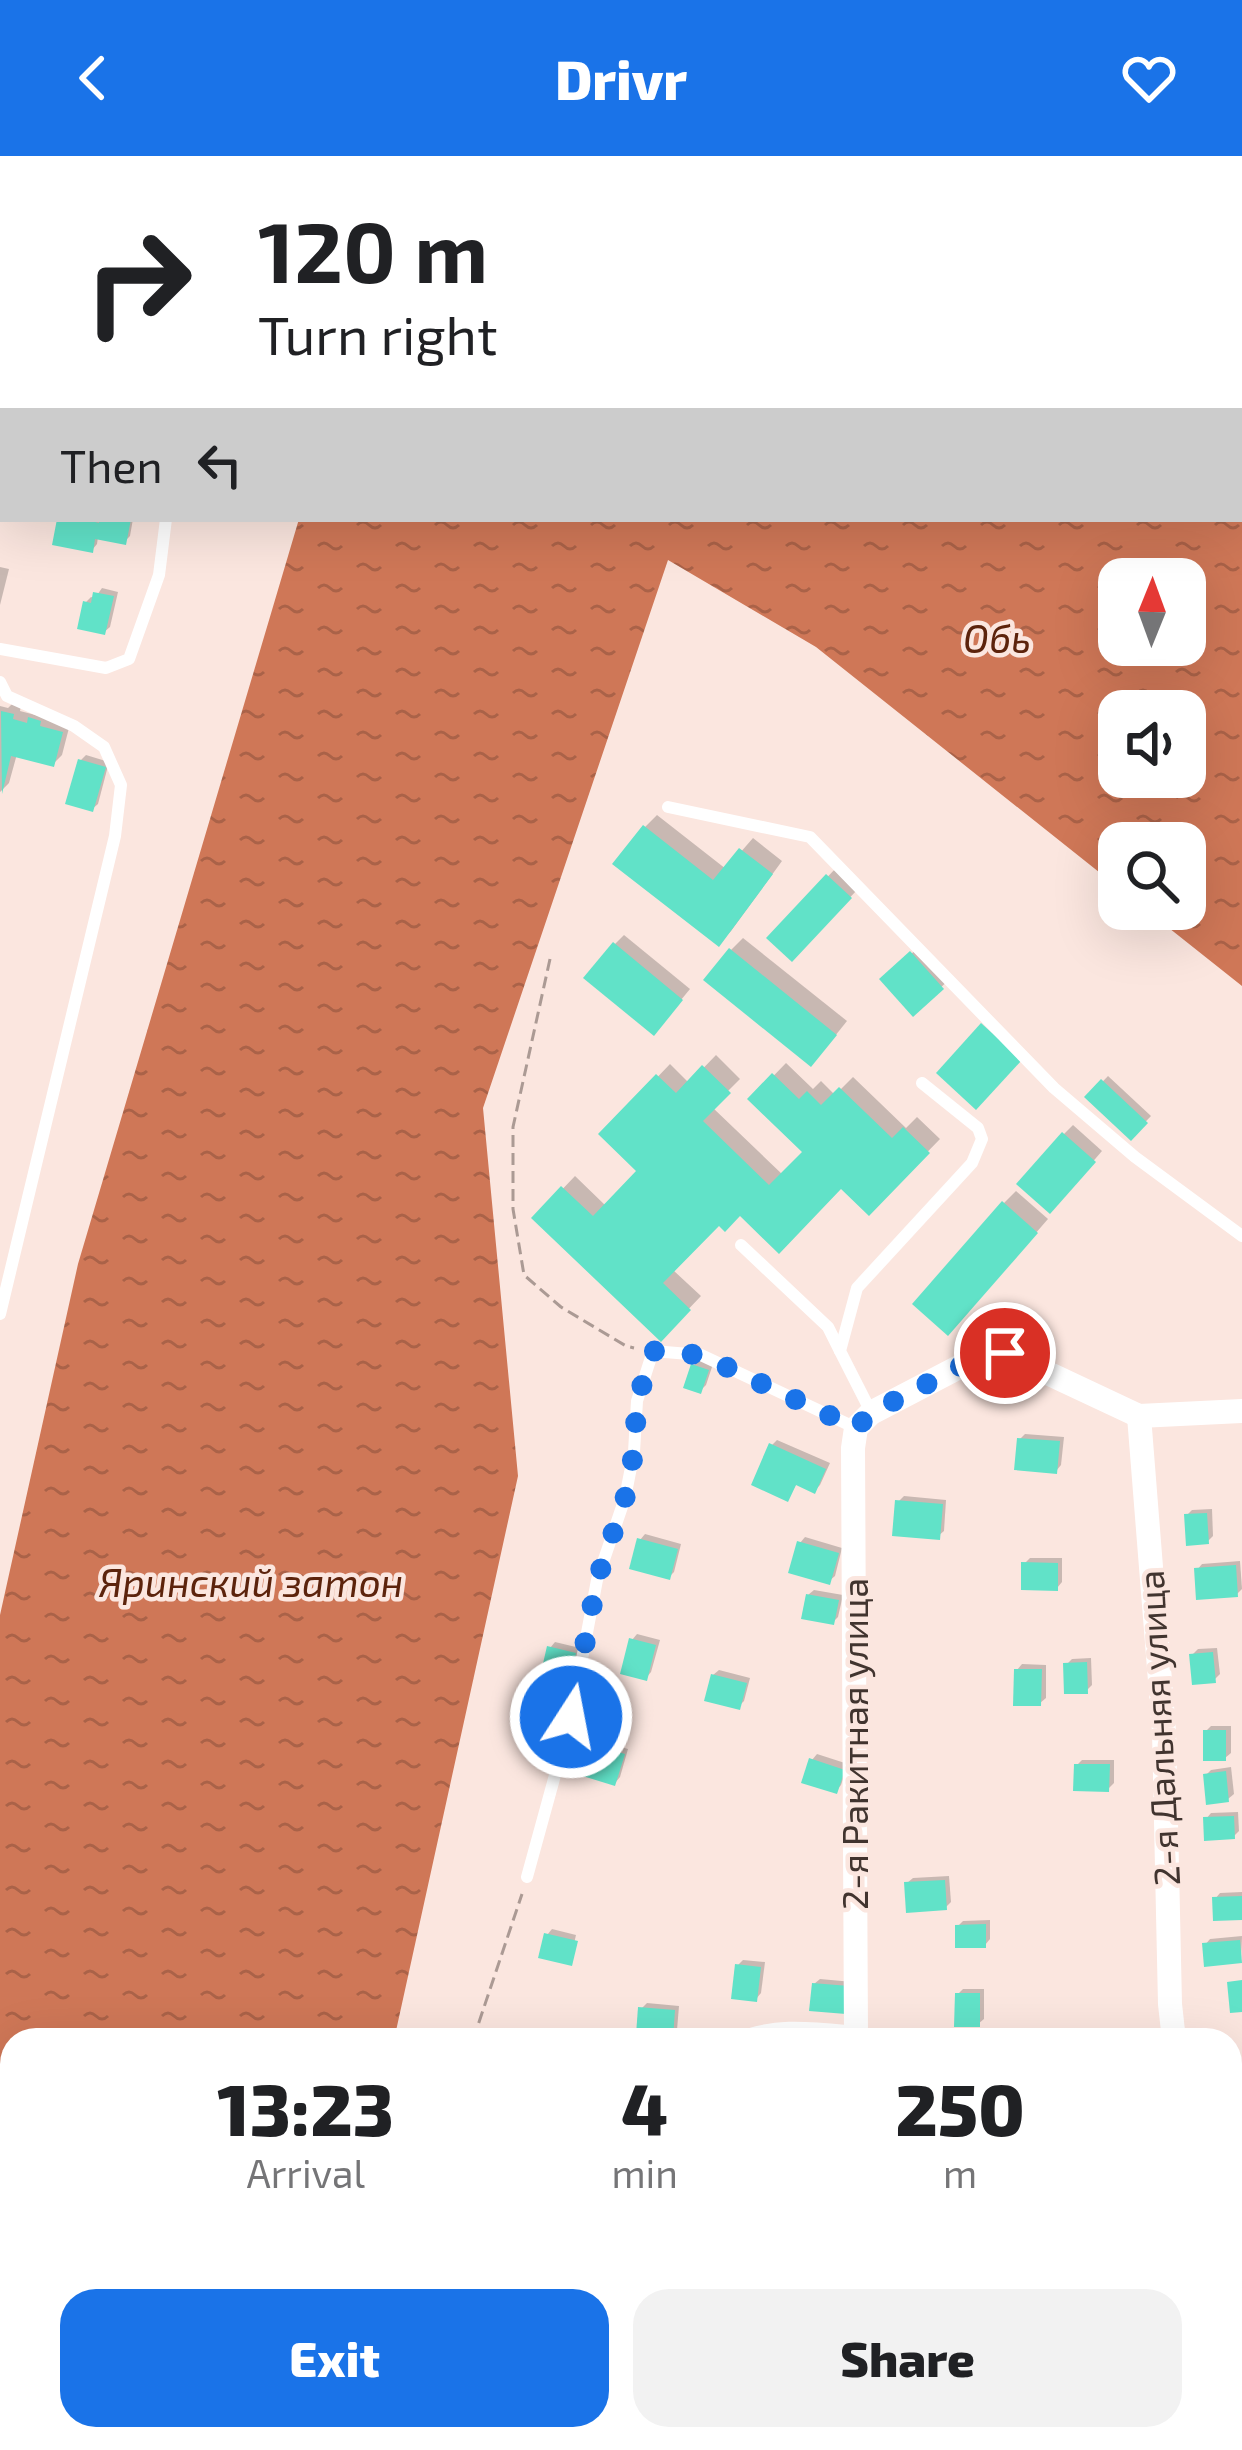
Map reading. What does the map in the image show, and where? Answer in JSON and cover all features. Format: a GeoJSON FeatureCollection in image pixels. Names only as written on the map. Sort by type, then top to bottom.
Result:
{"type":"FeatureCollection","features":[{"type":"Feature","properties":{"kind":"street"},"geometry":{"type":"LineString","coordinates":[[860,1430],[982,1355],[1005,1353],[1139,1416],[1242,1412]]}},
{"type":"Feature","properties":{"kind":"street","name":"2-я Дальняя улица"},"geometry":{"type":"LineString","coordinates":[[1139,1416],[1164,1731],[1173,2028]]}},
{"type":"Feature","properties":{"kind":"street","name":"2-я Ракитная улица"},"geometry":{"type":"LineString","coordinates":[[856,2028],[860,1430]]}},
{"type":"Feature","properties":{"kind":"lane"},"geometry":{"type":"LineString","coordinates":[[0,649],[106,668],[129,659],[159,575],[166,522]]}},
{"type":"Feature","properties":{"kind":"lane"},"geometry":{"type":"LineString","coordinates":[[0,682],[7,696],[74,726],[104,747],[121,785],[115,836],[0,1314]]}},
{"type":"Feature","properties":{"kind":"lane"},"geometry":{"type":"LineString","coordinates":[[668,807],[810,837],[1054,1088],[1135,1157],[1242,1236]]}},
{"type":"Feature","properties":{"kind":"lane"},"geometry":{"type":"LineString","coordinates":[[840,1351],[857,1288],[971,1163],[982,1139],[978,1128],[922,1083]]}},
{"type":"Feature","properties":{"kind":"lane"},"geometry":{"type":"LineString","coordinates":[[741,1245],[828,1327],[840,1351],[860,1430]]}},
{"type":"Feature","properties":{"kind":"lane"},"geometry":{"type":"LineString","coordinates":[[527,1877],[571,1717],[597,1580],[625,1498],[637,1401],[653,1351],[701,1355],[860,1430]]}},
{"type":"Feature","properties":{"kind":"path"},"geometry":{"type":"LineString","coordinates":[[550,958],[513,1127],[513,1209],[524,1275],[561,1306],[626,1346],[653,1351]]}},
{"type":"Feature","properties":{"kind":"path"},"geometry":{"type":"LineString","coordinates":[[477,2028],[527,1877]]}},
{"type":"Feature","properties":{"kind":"water","name":"Яринский затон"},"geometry":{"type":"Polygon","coordinates":[[[298,522],[1242,522],[1242,986],[1171,930],[1206,930],[1206,822],[1098,822],[1098,871],[816,647],[668,560],[483,1108],[518,1476],[397,2028],[0,2028],[0,1615],[78,1264],[298,522]]]}},
{"type":"Feature","properties":{"kind":"building"},"geometry":{"type":"Polygon","coordinates":[[[56,522],[130,522],[126,545],[95,539],[93,553],[52,545],[56,522]]]}},
{"type":"Feature","properties":{"kind":"building"},"geometry":{"type":"Polygon","coordinates":[[[93,592],[114,596],[105,635],[77,629],[83,601],[91,603],[93,592]]]}},
{"type":"Feature","properties":{"kind":"building"},"geometry":{"type":"Polygon","coordinates":[[[1,711],[14,714],[13,719],[27,723],[28,717],[63,732],[54,767],[11,756],[2,794],[1,711]]]}},
{"type":"Feature","properties":{"kind":"building"},"geometry":{"type":"Polygon","coordinates":[[[78,759],[106,767],[93,812],[65,804],[78,759]]]}},
{"type":"Feature","properties":{"kind":"building"},"geometry":{"type":"Polygon","coordinates":[[[643,825],[713,880],[739,848],[773,874],[719,947],[612,864],[643,825]]]}},
{"type":"Feature","properties":{"kind":"building"},"geometry":{"type":"Polygon","coordinates":[[[826,874],[852,898],[792,962],[766,938],[826,874]]]}},
{"type":"Feature","properties":{"kind":"building"},"geometry":{"type":"Polygon","coordinates":[[[613,942],[683,1000],[654,1036],[583,978],[613,942]]]}},
{"type":"Feature","properties":{"kind":"building"},"geometry":{"type":"Polygon","coordinates":[[[729,948],[837,1035],[811,1067],[703,980],[729,948]]]}},
{"type":"Feature","properties":{"kind":"building"},"geometry":{"type":"Polygon","coordinates":[[[910,951],[944,989],[913,1017],[879,979],[910,951]]]}},
{"type":"Feature","properties":{"kind":"building"},"geometry":{"type":"Polygon","coordinates":[[[981,1023],[1022,1060],[976,1110],[936,1073],[981,1023]]]}},
{"type":"Feature","properties":{"kind":"building"},"geometry":{"type":"Polygon","coordinates":[[[702,1065],[731,1093],[703,1121],[769,1185],[802,1152],[747,1099],[772,1073],[799,1099],[807,1091],[821,1105],[839,1087],[892,1138],[903,1127],[930,1153],[869,1216],[841,1189],[779,1254],[740,1216],[725,1232],[719,1226],[663,1283],[691,1310],[661,1342],[531,1218],[561,1186],[593,1216],[636,1171],[598,1134],[656,1074],[676,1093],[702,1065]]]}},
{"type":"Feature","properties":{"kind":"building"},"geometry":{"type":"Polygon","coordinates":[[[1101,1079],[1148,1123],[1131,1141],[1084,1097],[1101,1079]]]}},
{"type":"Feature","properties":{"kind":"building"},"geometry":{"type":"Polygon","coordinates":[[[1062,1132],[1096,1162],[1050,1214],[1016,1184],[1062,1132]]]}},
{"type":"Feature","properties":{"kind":"building"},"geometry":{"type":"Polygon","coordinates":[[[1002,1201],[1038,1233],[948,1336],[912,1304],[1002,1201]]]}},
{"type":"Feature","properties":{"kind":"building"},"geometry":{"type":"Polygon","coordinates":[[[691,1364],[709,1370],[701,1394],[683,1388],[691,1364]]]}},
{"type":"Feature","properties":{"kind":"building"},"geometry":{"type":"Polygon","coordinates":[[[1017,1438],[1060,1441],[1057,1474],[1014,1470],[1017,1438]]]}},
{"type":"Feature","properties":{"kind":"building"},"geometry":{"type":"Polygon","coordinates":[[[769,1443],[826,1469],[815,1494],[796,1485],[788,1502],[751,1485],[769,1443]]]}},
{"type":"Feature","properties":{"kind":"building"},"geometry":{"type":"Polygon","coordinates":[[[895,1500],[943,1504],[940,1540],[892,1536],[895,1500]]]}},
{"type":"Feature","properties":{"kind":"building"},"geometry":{"type":"Polygon","coordinates":[[[1207,1513],[1209,1544],[1186,1546],[1184,1514],[1207,1513]]]}},
{"type":"Feature","properties":{"kind":"building"},"geometry":{"type":"Polygon","coordinates":[[[637,1538],[678,1549],[670,1580],[629,1569],[637,1538]]]}},
{"type":"Feature","properties":{"kind":"building"},"geometry":{"type":"Polygon","coordinates":[[[797,1541],[839,1553],[830,1585],[788,1573],[797,1541]]]}},
{"type":"Feature","properties":{"kind":"building"},"geometry":{"type":"Polygon","coordinates":[[[1021,1562],[1058,1563],[1058,1591],[1021,1590],[1021,1562]]]}},
{"type":"Feature","properties":{"kind":"building"},"geometry":{"type":"Polygon","coordinates":[[[1236,1565],[1238,1597],[1196,1600],[1194,1568],[1236,1565]]]}},
{"type":"Feature","properties":{"kind":"building"},"geometry":{"type":"Polygon","coordinates":[[[806,1594],[839,1600],[834,1625],[801,1619],[806,1594]]]}},
{"type":"Feature","properties":{"kind":"building"},"geometry":{"type":"Polygon","coordinates":[[[629,1638],[656,1645],[647,1681],[620,1674],[629,1638]]]}},
{"type":"Feature","properties":{"kind":"building"},"geometry":{"type":"Polygon","coordinates":[[[547,1646],[576,1653],[571,1675],[542,1668],[547,1646]]]}},
{"type":"Feature","properties":{"kind":"building"},"geometry":{"type":"Polygon","coordinates":[[[1213,1652],[1216,1683],[1192,1685],[1189,1654],[1213,1652]]]}},
{"type":"Feature","properties":{"kind":"building"},"geometry":{"type":"Polygon","coordinates":[[[1087,1662],[1088,1694],[1064,1694],[1063,1663],[1087,1662]]]}},
{"type":"Feature","properties":{"kind":"building"},"geometry":{"type":"Polygon","coordinates":[[[1014,1669],[1042,1669],[1041,1706],[1013,1706],[1014,1669]]]}},
{"type":"Feature","properties":{"kind":"building"},"geometry":{"type":"Polygon","coordinates":[[[711,1674],[747,1683],[740,1710],[704,1701],[711,1674]]]}},
{"type":"Feature","properties":{"kind":"building"},"geometry":{"type":"Polygon","coordinates":[[[1203,1730],[1226,1730],[1226,1761],[1203,1761],[1203,1730]]]}},
{"type":"Feature","properties":{"kind":"building"},"geometry":{"type":"Polygon","coordinates":[[[582,1742],[625,1754],[615,1786],[573,1773],[582,1742]]]}},
{"type":"Feature","properties":{"kind":"building"},"geometry":{"type":"Polygon","coordinates":[[[809,1758],[845,1770],[837,1794],[801,1783],[809,1758]]]}},
{"type":"Feature","properties":{"kind":"building"},"geometry":{"type":"Polygon","coordinates":[[[1074,1764],[1110,1764],[1109,1792],[1073,1791],[1074,1764]]]}},
{"type":"Feature","properties":{"kind":"building"},"geometry":{"type":"Polygon","coordinates":[[[1226,1771],[1229,1802],[1206,1805],[1203,1774],[1226,1771]]]}},
{"type":"Feature","properties":{"kind":"building"},"geometry":{"type":"Polygon","coordinates":[[[1234,1816],[1235,1839],[1204,1841],[1203,1817],[1234,1816]]]}},
{"type":"Feature","properties":{"kind":"building"},"geometry":{"type":"Polygon","coordinates":[[[945,1880],[947,1910],[906,1913],[904,1882],[945,1880]]]}},
{"type":"Feature","properties":{"kind":"building"},"geometry":{"type":"Polygon","coordinates":[[[1242,1896],[1242,1920],[1213,1921],[1212,1897],[1242,1896]]]}},
{"type":"Feature","properties":{"kind":"building"},"geometry":{"type":"Polygon","coordinates":[[[986,1924],[986,1948],[955,1948],[955,1925],[986,1924]]]}},
{"type":"Feature","properties":{"kind":"building"},"geometry":{"type":"Polygon","coordinates":[[[544,1933],[578,1941],[572,1966],[538,1958],[544,1933]]]}},
{"type":"Feature","properties":{"kind":"building"},"geometry":{"type":"Polygon","coordinates":[[[1240,1940],[1242,1963],[1204,1967],[1202,1943],[1240,1940]]]}},
{"type":"Feature","properties":{"kind":"building"},"geometry":{"type":"Polygon","coordinates":[[[735,1964],[761,1967],[757,2002],[731,1999],[735,1964]]]}},
{"type":"Feature","properties":{"kind":"building"},"geometry":{"type":"Polygon","coordinates":[[[1242,1980],[1242,2012],[1230,2013],[1227,1982],[1242,1980]]]}},
{"type":"Feature","properties":{"kind":"building"},"geometry":{"type":"Polygon","coordinates":[[[812,1983],[849,1986],[846,2014],[809,2011],[812,1983]]]}},
{"type":"Feature","properties":{"kind":"building"},"geometry":{"type":"Polygon","coordinates":[[[955,1993],[980,1993],[980,2027],[954,2027],[955,1993]]]}},
{"type":"Feature","properties":{"kind":"building"},"geometry":{"type":"Polygon","coordinates":[[[638,2007],[675,2010],[674,2028],[636,2028],[638,2007]]]}},
{"type":"Feature","properties":{"kind":"route"},"geometry":{"type":"LineString","coordinates":[[571,1717],[597,1580],[625,1498],[637,1401],[653,1351],[701,1355],[856,1428],[871,1413],[982,1355],[1005,1353]]}},
{"type":"Feature","properties":{"kind":"water label","name":"Обь"},"geometry":{"type":"Point","coordinates":[997,639]}}]}
